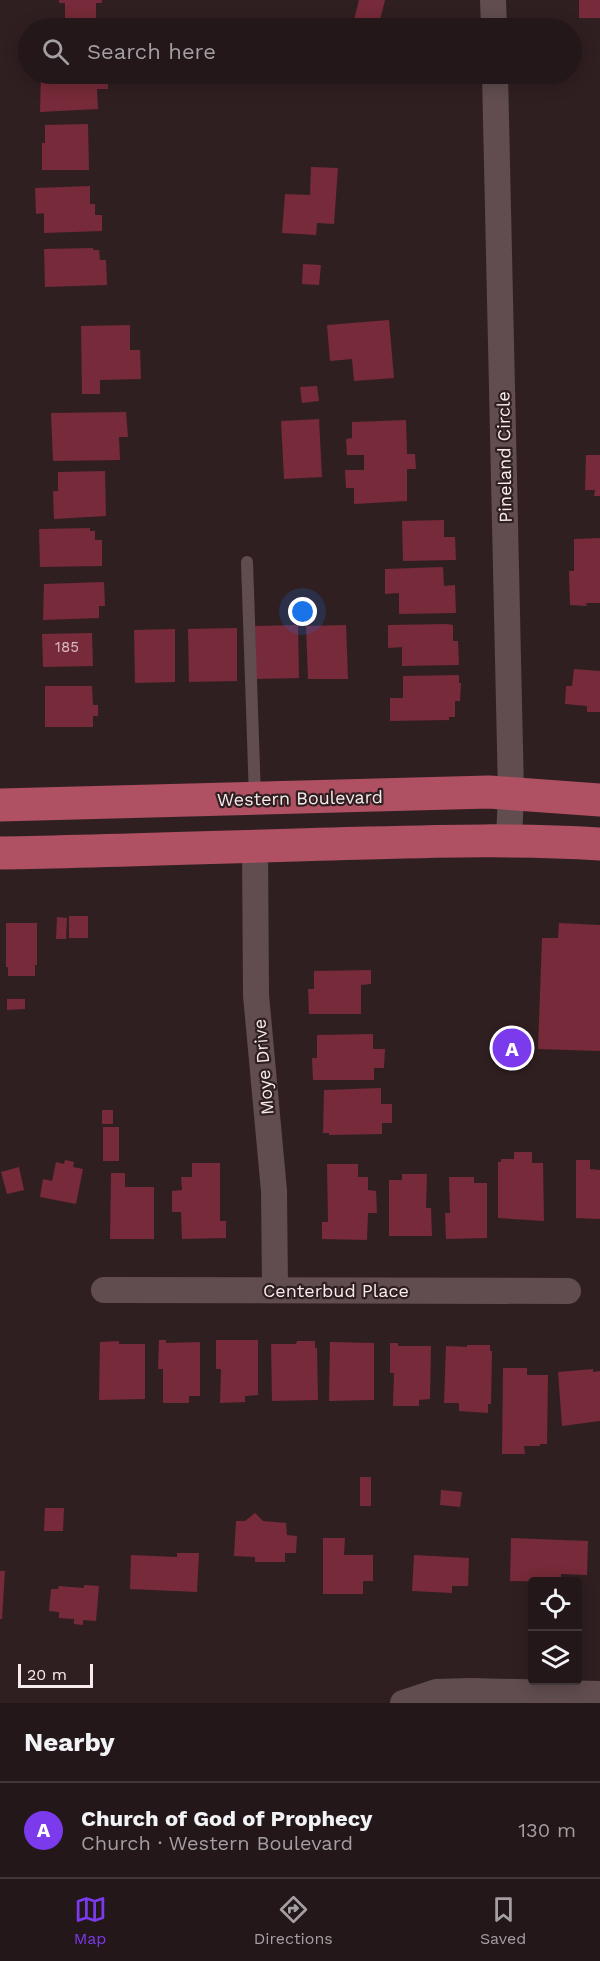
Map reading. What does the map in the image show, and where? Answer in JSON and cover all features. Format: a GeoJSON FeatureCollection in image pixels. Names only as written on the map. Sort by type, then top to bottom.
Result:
{"type":"FeatureCollection","features":[{"type":"Feature","properties":{"kind":"main road","name":"Western Boulevard"},"geometry":{"type":"LineString","coordinates":[[0,805],[511,793],[600,800]]}},
{"type":"Feature","properties":{"kind":"main road"},"geometry":{"type":"LineString","coordinates":[[0,853],[110,852],[255,845],[509,840],[600,844]]}},
{"type":"Feature","properties":{"kind":"street"},"geometry":{"type":"LineString","coordinates":[[493,0],[494,18]]}},
{"type":"Feature","properties":{"kind":"street","name":"Pineland Circle"},"geometry":{"type":"LineString","coordinates":[[495,84],[511,793],[509,840]]}},
{"type":"Feature","properties":{"kind":"street","name":"Moye Drive"},"geometry":{"type":"LineString","coordinates":[[255,845],[256,995],[274,1191],[275,1289]]}},
{"type":"Feature","properties":{"kind":"street","name":"Centerbud Place"},"geometry":{"type":"LineString","coordinates":[[104,1290],[568,1291]]}},
{"type":"Feature","properties":{"kind":"street"},"geometry":{"type":"LineString","coordinates":[[403,1703],[436,1692],[470,1690],[600,1695]]}},
{"type":"Feature","properties":{"kind":"lane"},"geometry":{"type":"LineString","coordinates":[[247,562],[255,799]]}},
{"type":"Feature","properties":{"kind":"building"},"geometry":{"type":"Polygon","coordinates":[[[59,0],[102,0],[102,3],[96,3],[96,18],[65,18],[65,3],[59,3],[59,0]]]}},
{"type":"Feature","properties":{"kind":"building"},"geometry":{"type":"Polygon","coordinates":[[[359,0],[385,0],[380,18],[354,18],[359,0]]]}},
{"type":"Feature","properties":{"kind":"building"},"geometry":{"type":"Polygon","coordinates":[[[579,0],[600,0],[600,18],[579,18],[579,0]]]}},
{"type":"Feature","properties":{"kind":"building"},"geometry":{"type":"Polygon","coordinates":[[[41,84],[108,84],[108,89],[97,89],[98,109],[40,112],[41,84]]]}},
{"type":"Feature","properties":{"kind":"building"},"geometry":{"type":"Polygon","coordinates":[[[88,124],[89,170],[42,170],[45,125],[88,124]]]}},
{"type":"Feature","properties":{"kind":"building"},"geometry":{"type":"Polygon","coordinates":[[[311,167],[338,168],[334,224],[317,223],[316,235],[282,233],[285,194],[310,195],[311,167]]]}},
{"type":"Feature","properties":{"kind":"building"},"geometry":{"type":"Polygon","coordinates":[[[90,186],[90,204],[95,204],[95,215],[102,215],[102,231],[44,233],[44,213],[36,214],[35,188],[90,186]]]}},
{"type":"Feature","properties":{"kind":"building"},"geometry":{"type":"Polygon","coordinates":[[[93,248],[93,250],[99,250],[100,260],[106,260],[107,285],[45,287],[44,249],[93,248]]]}},
{"type":"Feature","properties":{"kind":"building"},"geometry":{"type":"Polygon","coordinates":[[[303,264],[321,265],[319,285],[302,284],[303,264]]]}},
{"type":"Feature","properties":{"kind":"building"},"geometry":{"type":"Polygon","coordinates":[[[389,320],[394,378],[354,381],[352,359],[330,361],[327,325],[389,320]]]}},
{"type":"Feature","properties":{"kind":"building"},"geometry":{"type":"Polygon","coordinates":[[[130,325],[130,350],[140,350],[141,379],[100,380],[100,394],[82,394],[81,326],[130,325]]]}},
{"type":"Feature","properties":{"kind":"building"},"geometry":{"type":"Polygon","coordinates":[[[317,386],[319,401],[302,403],[300,387],[317,386]]]}},
{"type":"Feature","properties":{"kind":"building"},"geometry":{"type":"Polygon","coordinates":[[[126,412],[128,437],[119,437],[120,460],[53,461],[51,413],[126,412]]]}},
{"type":"Feature","properties":{"kind":"building"},"geometry":{"type":"Polygon","coordinates":[[[319,419],[322,477],[284,479],[281,421],[319,419]]]}},
{"type":"Feature","properties":{"kind":"building"},"geometry":{"type":"Polygon","coordinates":[[[406,420],[407,454],[415,454],[416,469],[407,469],[407,501],[354,504],[354,488],[346,488],[345,470],[364,470],[364,455],[347,455],[346,439],[352,438],[352,422],[406,420]]]}},
{"type":"Feature","properties":{"kind":"building"},"geometry":{"type":"Polygon","coordinates":[[[586,455],[600,455],[600,496],[594,496],[595,490],[585,490],[586,455]]]}},
{"type":"Feature","properties":{"kind":"building"},"geometry":{"type":"Polygon","coordinates":[[[105,471],[106,516],[54,519],[53,491],[58,491],[58,472],[105,471]]]}},
{"type":"Feature","properties":{"kind":"building"},"geometry":{"type":"Polygon","coordinates":[[[444,520],[444,537],[455,537],[456,560],[403,561],[402,521],[444,520]]]}},
{"type":"Feature","properties":{"kind":"building"},"geometry":{"type":"Polygon","coordinates":[[[90,528],[90,531],[95,531],[95,540],[102,540],[102,566],[40,567],[39,529],[90,528]]]}},
{"type":"Feature","properties":{"kind":"building"},"geometry":{"type":"Polygon","coordinates":[[[600,538],[600,603],[586,603],[587,606],[570,605],[569,571],[574,571],[574,539],[600,538]]]}},
{"type":"Feature","properties":{"kind":"building"},"geometry":{"type":"Polygon","coordinates":[[[443,567],[444,586],[455,585],[456,613],[399,614],[399,593],[385,594],[385,569],[443,567]]]}},
{"type":"Feature","properties":{"kind":"building"},"geometry":{"type":"Polygon","coordinates":[[[104,582],[105,606],[99,606],[99,618],[43,620],[44,584],[104,582]]]}},
{"type":"Feature","properties":{"kind":"building"},"geometry":{"type":"Polygon","coordinates":[[[298,625],[299,678],[256,679],[255,626],[298,625]]]}},
{"type":"Feature","properties":{"kind":"building"},"geometry":{"type":"Polygon","coordinates":[[[346,625],[348,679],[308,679],[306,626],[346,625]]]}},
{"type":"Feature","properties":{"kind":"building"},"geometry":{"type":"Polygon","coordinates":[[[388,625],[453,625],[453,641],[458,641],[459,665],[402,666],[402,647],[388,648],[388,625]]]}},
{"type":"Feature","properties":{"kind":"building"},"geometry":{"type":"Polygon","coordinates":[[[237,628],[237,681],[189,682],[188,629],[237,628]]]}},
{"type":"Feature","properties":{"kind":"building"},"geometry":{"type":"Polygon","coordinates":[[[175,629],[175,682],[135,683],[134,630],[175,629]]]}},
{"type":"Feature","properties":{"kind":"building"},"geometry":{"type":"Polygon","coordinates":[[[92,633],[93,666],[43,667],[42,634],[92,633]]]}},
{"type":"Feature","properties":{"kind":"building"},"geometry":{"type":"Polygon","coordinates":[[[574,669],[600,671],[600,712],[587,712],[587,706],[565,704],[566,686],[572,686],[574,669]]]}},
{"type":"Feature","properties":{"kind":"building"},"geometry":{"type":"Polygon","coordinates":[[[459,675],[460,701],[455,701],[455,717],[449,717],[449,720],[390,721],[390,698],[403,698],[403,676],[459,675]]]}},
{"type":"Feature","properties":{"kind":"building"},"geometry":{"type":"Polygon","coordinates":[[[45,686],[92,686],[93,705],[98,705],[98,716],[93,716],[93,727],[45,727],[45,686]]]}},
{"type":"Feature","properties":{"kind":"building"},"geometry":{"type":"Polygon","coordinates":[[[69,916],[88,916],[88,938],[69,938],[69,916]]]}},
{"type":"Feature","properties":{"kind":"building"},"geometry":{"type":"Polygon","coordinates":[[[57,917],[67,918],[66,939],[56,939],[57,917]]]}},
{"type":"Feature","properties":{"kind":"building"},"geometry":{"type":"Polygon","coordinates":[[[6,923],[37,923],[35,976],[8,976],[6,923]]]}},
{"type":"Feature","properties":{"kind":"building"},"geometry":{"type":"Polygon","coordinates":[[[559,923],[600,925],[600,1051],[538,1049],[542,938],[558,938],[559,923]]]}},
{"type":"Feature","properties":{"kind":"building"},"geometry":{"type":"Polygon","coordinates":[[[371,970],[371,984],[361,985],[361,1014],[309,1014],[308,989],[314,989],[314,971],[371,970]]]}},
{"type":"Feature","properties":{"kind":"building"},"geometry":{"type":"Polygon","coordinates":[[[7,999],[25,999],[25,1009],[7,1010],[7,999]]]}},
{"type":"Feature","properties":{"kind":"building"},"geometry":{"type":"Polygon","coordinates":[[[373,1034],[373,1049],[385,1049],[384,1068],[374,1068],[374,1080],[313,1080],[312,1058],[317,1058],[317,1035],[373,1034]]]}},
{"type":"Feature","properties":{"kind":"building"},"geometry":{"type":"Polygon","coordinates":[[[381,1088],[381,1104],[392,1104],[392,1123],[382,1123],[382,1134],[329,1135],[329,1133],[323,1133],[324,1090],[381,1088]]]}},
{"type":"Feature","properties":{"kind":"building"},"geometry":{"type":"Polygon","coordinates":[[[102,1110],[113,1110],[113,1124],[102,1124],[102,1110]]]}},
{"type":"Feature","properties":{"kind":"building"},"geometry":{"type":"Polygon","coordinates":[[[103,1127],[119,1127],[119,1161],[103,1161],[103,1127]]]}},
{"type":"Feature","properties":{"kind":"building"},"geometry":{"type":"Polygon","coordinates":[[[514,1152],[532,1152],[532,1163],[543,1163],[544,1221],[498,1218],[498,1162],[501,1162],[501,1159],[514,1159],[514,1152]]]}},
{"type":"Feature","properties":{"kind":"building"},"geometry":{"type":"Polygon","coordinates":[[[65,1160],[74,1162],[73,1167],[83,1169],[76,1204],[40,1197],[43,1179],[52,1181],[56,1162],[64,1164],[65,1160]]]}},
{"type":"Feature","properties":{"kind":"building"},"geometry":{"type":"Polygon","coordinates":[[[576,1160],[590,1160],[590,1169],[600,1170],[600,1219],[576,1218],[576,1160]]]}},
{"type":"Feature","properties":{"kind":"building"},"geometry":{"type":"Polygon","coordinates":[[[192,1163],[220,1163],[220,1221],[226,1221],[226,1238],[182,1239],[181,1212],[172,1212],[172,1191],[182,1190],[181,1177],[192,1177],[192,1163]]]}},
{"type":"Feature","properties":{"kind":"building"},"geometry":{"type":"Polygon","coordinates":[[[327,1164],[358,1164],[358,1177],[368,1177],[368,1190],[376,1191],[377,1213],[368,1213],[367,1240],[322,1239],[322,1222],[328,1222],[327,1164]]]}},
{"type":"Feature","properties":{"kind":"building"},"geometry":{"type":"Polygon","coordinates":[[[19,1167],[24,1190],[7,1194],[1,1172],[19,1167]]]}},
{"type":"Feature","properties":{"kind":"building"},"geometry":{"type":"Polygon","coordinates":[[[111,1173],[125,1173],[125,1187],[154,1187],[154,1239],[110,1239],[111,1173]]]}},
{"type":"Feature","properties":{"kind":"building"},"geometry":{"type":"Polygon","coordinates":[[[402,1174],[427,1174],[426,1208],[431,1208],[432,1236],[389,1236],[389,1180],[402,1180],[402,1174]]]}},
{"type":"Feature","properties":{"kind":"building"},"geometry":{"type":"Polygon","coordinates":[[[449,1177],[474,1177],[474,1183],[487,1183],[487,1238],[446,1239],[445,1213],[450,1213],[449,1177]]]}},
{"type":"Feature","properties":{"kind":"building"},"geometry":{"type":"Polygon","coordinates":[[[159,1340],[166,1340],[166,1343],[200,1342],[200,1396],[189,1396],[189,1403],[163,1403],[163,1369],[158,1369],[159,1340]]]}},
{"type":"Feature","properties":{"kind":"building"},"geometry":{"type":"Polygon","coordinates":[[[216,1340],[258,1340],[258,1395],[245,1396],[245,1402],[220,1403],[221,1369],[216,1369],[216,1340]]]}},
{"type":"Feature","properties":{"kind":"building"},"geometry":{"type":"Polygon","coordinates":[[[119,1341],[119,1344],[145,1344],[145,1399],[99,1400],[100,1342],[119,1341]]]}},
{"type":"Feature","properties":{"kind":"building"},"geometry":{"type":"Polygon","coordinates":[[[297,1341],[315,1341],[318,1400],[272,1401],[271,1344],[296,1344],[297,1341]]]}},
{"type":"Feature","properties":{"kind":"building"},"geometry":{"type":"Polygon","coordinates":[[[330,1342],[374,1343],[374,1400],[329,1401],[330,1342]]]}},
{"type":"Feature","properties":{"kind":"building"},"geometry":{"type":"Polygon","coordinates":[[[390,1343],[398,1343],[398,1346],[431,1346],[430,1399],[419,1400],[419,1406],[393,1406],[394,1373],[390,1373],[390,1343]]]}},
{"type":"Feature","properties":{"kind":"building"},"geometry":{"type":"Polygon","coordinates":[[[467,1345],[490,1345],[490,1351],[492,1351],[491,1404],[488,1404],[488,1413],[459,1411],[459,1403],[444,1403],[446,1346],[467,1347],[467,1345]]]}},
{"type":"Feature","properties":{"kind":"building"},"geometry":{"type":"Polygon","coordinates":[[[503,1368],[527,1368],[527,1375],[548,1375],[547,1444],[524,1446],[525,1454],[502,1454],[503,1368]]]}},
{"type":"Feature","properties":{"kind":"building"},"geometry":{"type":"Polygon","coordinates":[[[593,1369],[593,1372],[600,1371],[600,1421],[562,1426],[558,1372],[593,1369]]]}},
{"type":"Feature","properties":{"kind":"building"},"geometry":{"type":"Polygon","coordinates":[[[360,1477],[371,1477],[371,1506],[360,1506],[360,1477]]]}},
{"type":"Feature","properties":{"kind":"building"},"geometry":{"type":"Polygon","coordinates":[[[441,1490],[462,1492],[460,1507],[440,1505],[441,1490]]]}},
{"type":"Feature","properties":{"kind":"building"},"geometry":{"type":"Polygon","coordinates":[[[45,1508],[64,1508],[63,1531],[44,1531],[45,1508]]]}},
{"type":"Feature","properties":{"kind":"building"},"geometry":{"type":"Polygon","coordinates":[[[255,1513],[263,1521],[286,1523],[287,1535],[297,1536],[296,1553],[285,1553],[285,1562],[255,1562],[255,1557],[234,1556],[236,1521],[245,1521],[255,1513]]]}},
{"type":"Feature","properties":{"kind":"building"},"geometry":{"type":"Polygon","coordinates":[[[323,1538],[345,1538],[344,1555],[373,1555],[373,1581],[363,1581],[363,1594],[323,1594],[323,1538]]]}},
{"type":"Feature","properties":{"kind":"building"},"geometry":{"type":"Polygon","coordinates":[[[511,1538],[588,1541],[587,1575],[561,1574],[561,1577],[528,1577],[528,1581],[510,1581],[511,1538]]]}},
{"type":"Feature","properties":{"kind":"building"},"geometry":{"type":"Polygon","coordinates":[[[177,1553],[199,1553],[197,1592],[130,1589],[131,1555],[177,1557],[177,1553]]]}},
{"type":"Feature","properties":{"kind":"building"},"geometry":{"type":"Polygon","coordinates":[[[414,1555],[469,1558],[468,1586],[452,1586],[452,1593],[412,1591],[414,1555]]]}},
{"type":"Feature","properties":{"kind":"building"},"geometry":{"type":"Polygon","coordinates":[[[0,1571],[5,1571],[2,1619],[0,1619],[0,1571]]]}},
{"type":"Feature","properties":{"kind":"building"},"geometry":{"type":"Polygon","coordinates":[[[84,1585],[99,1586],[96,1621],[83,1620],[83,1625],[74,1624],[74,1619],[59,1618],[59,1612],[49,1611],[51,1589],[58,1589],[59,1586],[84,1588],[84,1585]]]}},
{"type":"Feature","properties":{"kind":"place","name":"Church of God of Prophecy"},"geometry":{"type":"Point","coordinates":[512,1048]}}]}
